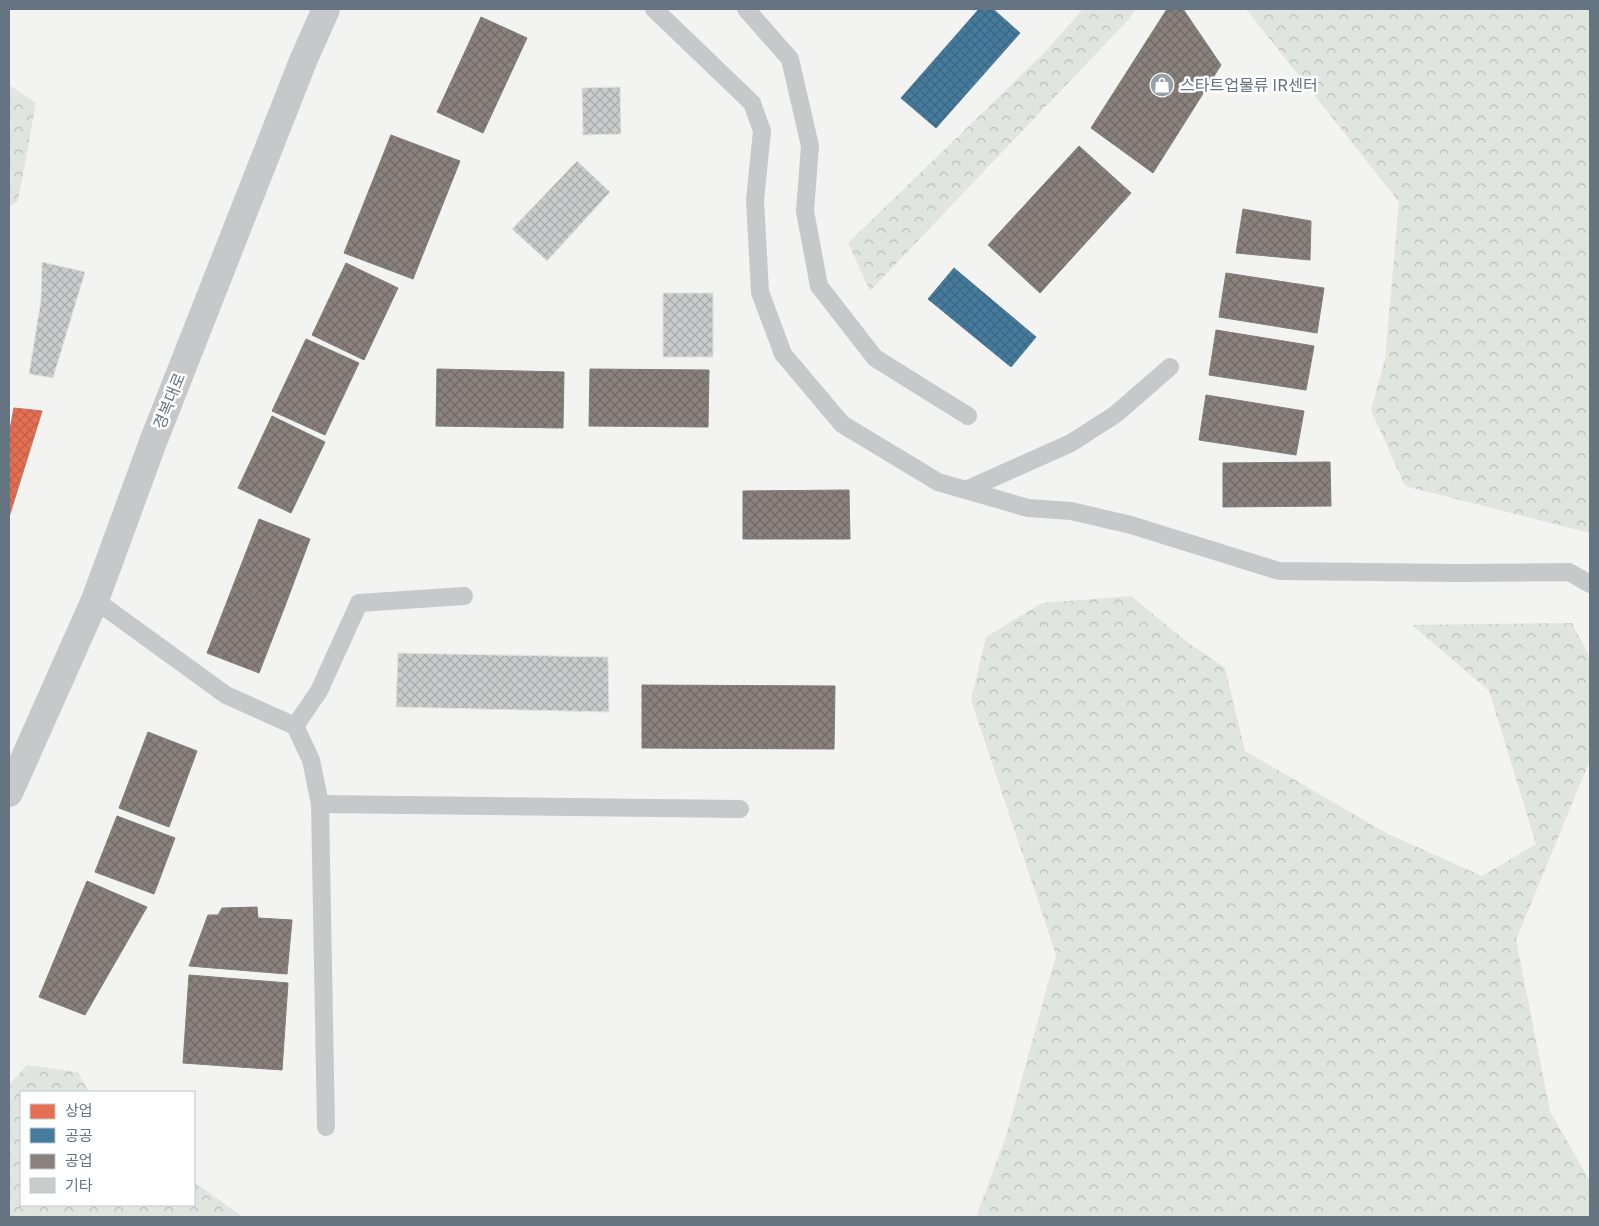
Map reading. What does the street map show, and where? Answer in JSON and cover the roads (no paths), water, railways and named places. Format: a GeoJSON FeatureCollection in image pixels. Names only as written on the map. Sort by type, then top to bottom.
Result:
{"type":"FeatureCollection","features":[{"type":"Feature","properties":{"kind":"street","name":"경복대로"},"geometry":{"type":"LineString","coordinates":[[9,793],[95,600],[153,442],[303,61],[326,9]]}},
{"type":"Feature","properties":{"kind":"lane"},"geometry":{"type":"LineString","coordinates":[[654,9],[752,103],[762,132],[756,200],[760,292],[782,354],[842,424],[938,482],[1028,508],[1071,511],[1131,524],[1278,571],[1569,572],[1590,584]]}},
{"type":"Feature","properties":{"kind":"lane"},"geometry":{"type":"LineString","coordinates":[[746,9],[790,59],[810,146],[805,211],[819,286],[875,358],[968,416]]}},
{"type":"Feature","properties":{"kind":"lane"},"geometry":{"type":"LineString","coordinates":[[966,490],[1071,443],[1116,414],[1170,366]]}},
{"type":"Feature","properties":{"kind":"lane"},"geometry":{"type":"LineString","coordinates":[[294,726],[319,691],[359,603],[464,596]]}},
{"type":"Feature","properties":{"kind":"lane"},"geometry":{"type":"LineString","coordinates":[[95,600],[226,694],[294,726],[311,760],[320,804],[326,1127]]}},
{"type":"Feature","properties":{"kind":"lane"},"geometry":{"type":"LineString","coordinates":[[320,804],[740,809]]}},
{"type":"Feature","properties":{"kind":"place","name":"스타트업물류 IR센터"},"geometry":{"type":"Point","coordinates":[1162,85]}}]}
